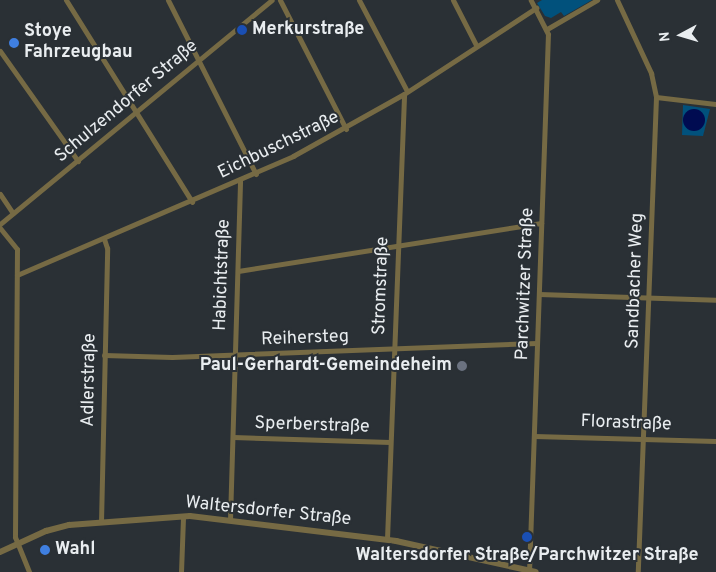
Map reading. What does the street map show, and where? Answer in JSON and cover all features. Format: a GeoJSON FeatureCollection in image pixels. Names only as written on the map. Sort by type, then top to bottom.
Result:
{"type":"FeatureCollection","features":[{"type":"Feature","properties":{"kind":"street"},"geometry":{"type":"LineString","coordinates":[[66,0],[192,202]]}},
{"type":"Feature","properties":{"kind":"street"},"geometry":{"type":"LineString","coordinates":[[168,0],[256,174]]}},
{"type":"Feature","properties":{"kind":"street","name":"Schulzendorfer Straße"},"geometry":{"type":"LineString","coordinates":[[0,226],[13,213],[272,0]]}},
{"type":"Feature","properties":{"kind":"street"},"geometry":{"type":"LineString","coordinates":[[280,0],[346,129]]}},
{"type":"Feature","properties":{"kind":"street"},"geometry":{"type":"LineString","coordinates":[[359,0],[405,93]]}},
{"type":"Feature","properties":{"kind":"street"},"geometry":{"type":"LineString","coordinates":[[453,0],[476,45]]}},
{"type":"Feature","properties":{"kind":"street","name":"Parchwitzer Straße"},"geometry":{"type":"LineString","coordinates":[[531,0],[547,29],[534,436],[532,572]]}},
{"type":"Feature","properties":{"kind":"street"},"geometry":{"type":"LineString","coordinates":[[547,29],[597,0]]}},
{"type":"Feature","properties":{"kind":"street","name":"Sandbacher Weg"},"geometry":{"type":"LineString","coordinates":[[617,0],[651,72],[656,96],[638,572]]}},
{"type":"Feature","properties":{"kind":"street","name":"Eichbuschstraße"},"geometry":{"type":"LineString","coordinates":[[17,275],[256,174],[346,129],[536,8]]}},
{"type":"Feature","properties":{"kind":"street"},"geometry":{"type":"LineString","coordinates":[[0,51],[78,161]]}},
{"type":"Feature","properties":{"kind":"street","name":"Stromstraße"},"geometry":{"type":"LineString","coordinates":[[387,539],[397,246],[405,93]]}},
{"type":"Feature","properties":{"kind":"street"},"geometry":{"type":"LineString","coordinates":[[656,96],[716,104]]}},
{"type":"Feature","properties":{"kind":"street","name":"Habichtstraße"},"geometry":{"type":"LineString","coordinates":[[230,520],[240,181]]}},
{"type":"Feature","properties":{"kind":"street"},"geometry":{"type":"LineString","coordinates":[[0,194],[13,213]]}},
{"type":"Feature","properties":{"kind":"street"},"geometry":{"type":"LineString","coordinates":[[238,271],[541,223]]}},
{"type":"Feature","properties":{"kind":"street"},"geometry":{"type":"LineString","coordinates":[[0,226],[17,249],[17,544],[29,572]]}},
{"type":"Feature","properties":{"kind":"street","name":"Adlerstraße"},"geometry":{"type":"LineString","coordinates":[[101,522],[107,248],[104,239]]}},
{"type":"Feature","properties":{"kind":"street"},"geometry":{"type":"LineString","coordinates":[[539,294],[716,300]]}},
{"type":"Feature","properties":{"kind":"street","name":"Reihersteg"},"geometry":{"type":"LineString","coordinates":[[104,355],[234,355],[538,343]]}},
{"type":"Feature","properties":{"kind":"street","name":"Florastraße"},"geometry":{"type":"LineString","coordinates":[[534,436],[716,441]]}},
{"type":"Feature","properties":{"kind":"street","name":"Sperberstraße"},"geometry":{"type":"LineString","coordinates":[[233,437],[390,442]]}},
{"type":"Feature","properties":{"kind":"street"},"geometry":{"type":"LineString","coordinates":[[181,572],[183,517]]}},
{"type":"Feature","properties":{"kind":"street","name":"Waltersdorfer Straße"},"geometry":{"type":"LineString","coordinates":[[0,552],[58,527],[101,522],[183,517],[230,520],[387,539],[532,572]]}},
{"type":"Feature","properties":{"kind":"shaded area"},"geometry":{"type":"Polygon","coordinates":[[[542,0],[592,0],[564,16],[561,12],[551,18],[545,16],[537,3],[542,0]]]}},
{"type":"Feature","properties":{"kind":"shaded area"},"geometry":{"type":"Polygon","coordinates":[[[683,105],[710,109],[703,136],[682,135],[683,105]]]}},
{"type":"Feature","properties":{"kind":"shaded area"},"geometry":{"type":"Polygon","coordinates":[[[694,109],[702,112],[705,120],[702,128],[694,131],[686,128],[683,120],[686,112],[694,109]]]}},
{"type":"Feature","properties":{"kind":"place","name":"Merkurstraße"},"geometry":{"type":"Point","coordinates":[242,30]}},
{"type":"Feature","properties":{"kind":"place","name":"Stoye Fahrzeugbau"},"geometry":{"type":"Point","coordinates":[14,43]}},
{"type":"Feature","properties":{"kind":"place","name":"Paul-Gerhardt-Gemeindeheim"},"geometry":{"type":"Point","coordinates":[462,366]}},
{"type":"Feature","properties":{"kind":"place","name":"Waltersdorfer Straße/Parchwitzer Straße"},"geometry":{"type":"Point","coordinates":[527,537]}},
{"type":"Feature","properties":{"kind":"place","name":"Wahl"},"geometry":{"type":"Point","coordinates":[45,550]}}]}
